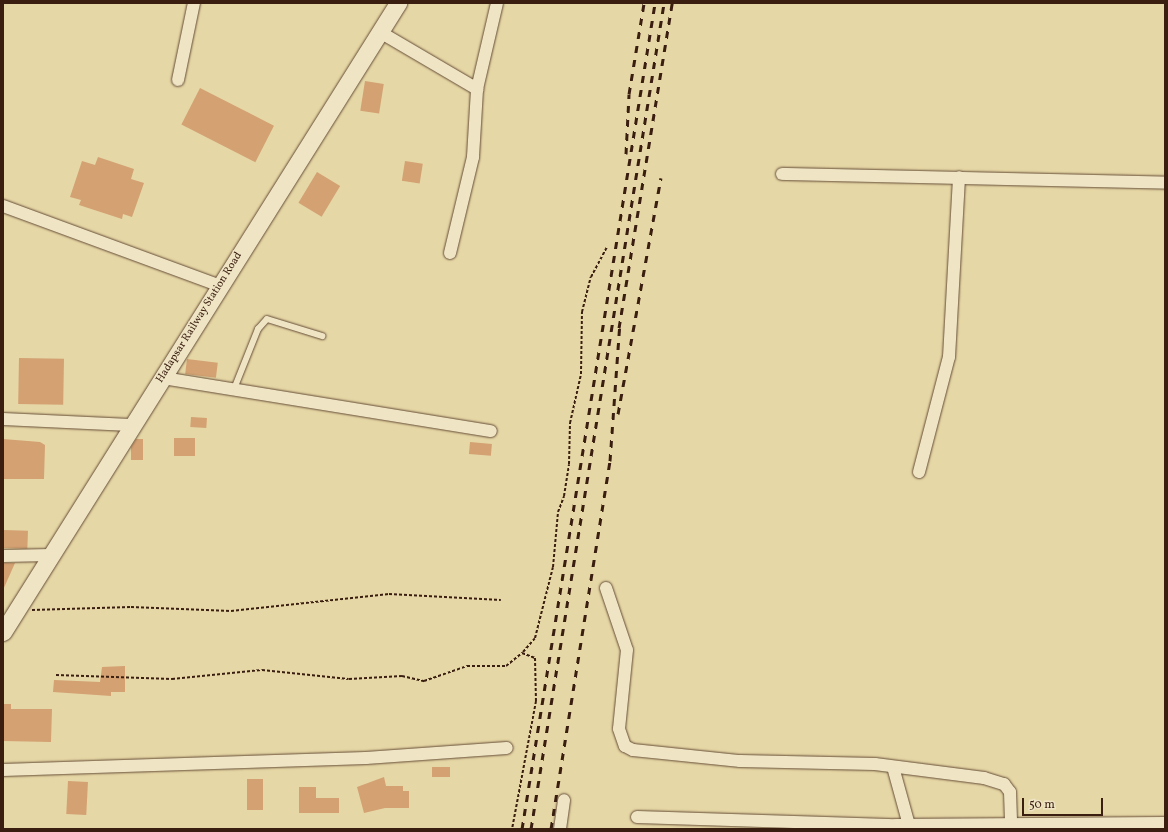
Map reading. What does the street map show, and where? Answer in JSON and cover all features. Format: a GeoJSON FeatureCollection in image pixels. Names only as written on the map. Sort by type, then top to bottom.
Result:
{"type":"FeatureCollection","features":[{"type":"Feature","properties":{"kind":"street"},"geometry":{"type":"LineString","coordinates":[[178,80],[194,3]]}},
{"type":"Feature","properties":{"kind":"street","name":"Hadapsar Railway Station Road"},"geometry":{"type":"LineString","coordinates":[[3,632],[130,426],[163,378],[398,3]]}},
{"type":"Feature","properties":{"kind":"street"},"geometry":{"type":"LineString","coordinates":[[450,253],[474,157],[477,89],[497,3]]}},
{"type":"Feature","properties":{"kind":"street"},"geometry":{"type":"LineString","coordinates":[[380,32],[477,89]]}},
{"type":"Feature","properties":{"kind":"street"},"geometry":{"type":"LineString","coordinates":[[782,174],[1165,183]]}},
{"type":"Feature","properties":{"kind":"street"},"geometry":{"type":"LineString","coordinates":[[920,472],[949,358],[959,177]]}},
{"type":"Feature","properties":{"kind":"street"},"geometry":{"type":"LineString","coordinates":[[3,206],[221,286]]}},
{"type":"Feature","properties":{"kind":"street"},"geometry":{"type":"LineString","coordinates":[[163,378],[491,431]]}},
{"type":"Feature","properties":{"kind":"street"},"geometry":{"type":"LineString","coordinates":[[3,419],[130,426]]}},
{"type":"Feature","properties":{"kind":"street"},"geometry":{"type":"LineString","coordinates":[[3,556],[51,555]]}},
{"type":"Feature","properties":{"kind":"street"},"geometry":{"type":"LineString","coordinates":[[606,588],[627,650],[619,729],[625,746],[633,750],[740,760],[893,767],[1004,784],[1010,792],[1011,818]]}},
{"type":"Feature","properties":{"kind":"street"},"geometry":{"type":"LineString","coordinates":[[3,770],[366,758],[506,748]]}},
{"type":"Feature","properties":{"kind":"street"},"geometry":{"type":"LineString","coordinates":[[893,767],[909,825]]}},
{"type":"Feature","properties":{"kind":"street"},"geometry":{"type":"LineString","coordinates":[[560,829],[564,800]]}},
{"type":"Feature","properties":{"kind":"street"},"geometry":{"type":"LineString","coordinates":[[637,818],[895,827],[909,825],[1084,827],[1165,823]]}},
{"type":"Feature","properties":{"kind":"lane"},"geometry":{"type":"LineString","coordinates":[[234,389],[258,328],[267,319],[322,336]]}},
{"type":"Feature","properties":{"kind":"path"},"geometry":{"type":"LineString","coordinates":[[56,675],[172,679],[262,670],[350,679],[402,676],[424,680],[467,666],[506,666],[522,653],[535,638],[553,567],[558,512],[564,496],[568,464],[570,423],[580,374],[582,312],[591,277],[607,247]]}},
{"type":"Feature","properties":{"kind":"path"},"geometry":{"type":"LineString","coordinates":[[17,611],[131,607],[232,611],[389,594],[500,600]]}},
{"type":"Feature","properties":{"kind":"path"},"geometry":{"type":"LineString","coordinates":[[512,829],[536,701],[535,658],[522,653]]}},
{"type":"Feature","properties":{"kind":"building"},"geometry":{"type":"Polygon","coordinates":[[[365,81],[384,84],[379,114],[360,111],[365,81]]]}},
{"type":"Feature","properties":{"kind":"building"},"geometry":{"type":"Polygon","coordinates":[[[200,88],[274,126],[255,162],[181,125],[200,88]]]}},
{"type":"Feature","properties":{"kind":"building"},"geometry":{"type":"Polygon","coordinates":[[[98,157],[134,169],[131,179],[144,183],[132,217],[123,214],[122,219],[79,205],[81,200],[70,197],[82,161],[95,165],[98,157]]]}},
{"type":"Feature","properties":{"kind":"building"},"geometry":{"type":"Polygon","coordinates":[[[405,161],[423,164],[420,184],[402,181],[405,161]]]}},
{"type":"Feature","properties":{"kind":"building"},"geometry":{"type":"Polygon","coordinates":[[[317,172],[340,186],[322,217],[298,203],[317,172]]]}},
{"type":"Feature","properties":{"kind":"building"},"geometry":{"type":"Polygon","coordinates":[[[19,358],[64,359],[63,405],[18,404],[19,358]]]}},
{"type":"Feature","properties":{"kind":"building"},"geometry":{"type":"Polygon","coordinates":[[[187,359],[218,363],[216,378],[185,374],[187,359]]]}},
{"type":"Feature","properties":{"kind":"building"},"geometry":{"type":"Polygon","coordinates":[[[191,417],[207,418],[206,428],[190,427],[191,417]]]}},
{"type":"Feature","properties":{"kind":"building"},"geometry":{"type":"Polygon","coordinates":[[[174,438],[195,438],[195,456],[174,456],[174,438]]]}},
{"type":"Feature","properties":{"kind":"building"},"geometry":{"type":"Polygon","coordinates":[[[3,439],[40,442],[45,445],[44,479],[3,479],[3,439]]]}},
{"type":"Feature","properties":{"kind":"building"},"geometry":{"type":"Polygon","coordinates":[[[136,439],[143,439],[143,460],[131,460],[131,447],[136,439]]]}},
{"type":"Feature","properties":{"kind":"building"},"geometry":{"type":"Polygon","coordinates":[[[470,442],[492,444],[491,456],[469,454],[470,442]]]}},
{"type":"Feature","properties":{"kind":"building"},"geometry":{"type":"Polygon","coordinates":[[[3,530],[28,531],[27,549],[3,548],[3,530]]]}},
{"type":"Feature","properties":{"kind":"building"},"geometry":{"type":"Polygon","coordinates":[[[4,563],[15,563],[3,590],[3,573],[4,563]]]}},
{"type":"Feature","properties":{"kind":"building"},"geometry":{"type":"Polygon","coordinates":[[[125,666],[125,692],[111,692],[111,696],[53,692],[54,680],[100,682],[102,667],[125,666]]]}},
{"type":"Feature","properties":{"kind":"building"},"geometry":{"type":"Polygon","coordinates":[[[3,704],[11,704],[11,709],[52,709],[51,742],[3,741],[3,704]]]}},
{"type":"Feature","properties":{"kind":"building"},"geometry":{"type":"Polygon","coordinates":[[[432,767],[450,767],[450,777],[432,777],[432,767]]]}},
{"type":"Feature","properties":{"kind":"building"},"geometry":{"type":"Polygon","coordinates":[[[384,777],[386,786],[403,786],[403,791],[409,791],[409,808],[385,808],[364,813],[357,787],[384,777]]]}},
{"type":"Feature","properties":{"kind":"building"},"geometry":{"type":"Polygon","coordinates":[[[247,779],[263,779],[263,810],[247,810],[247,779]]]}},
{"type":"Feature","properties":{"kind":"building"},"geometry":{"type":"Polygon","coordinates":[[[68,781],[88,782],[86,815],[66,814],[68,781]]]}},
{"type":"Feature","properties":{"kind":"building"},"geometry":{"type":"Polygon","coordinates":[[[299,787],[316,787],[316,798],[339,798],[339,813],[299,813],[299,787]]]}},
{"type":"Feature","properties":{"kind":"railway"},"geometry":{"type":"LineString","coordinates":[[626,154],[629,94],[644,3]]}},
{"type":"Feature","properties":{"kind":"railway"},"geometry":{"type":"LineString","coordinates":[[522,829],[655,3]]}},
{"type":"Feature","properties":{"kind":"railway"},"geometry":{"type":"LineString","coordinates":[[531,829],[664,3]]}},
{"type":"Feature","properties":{"kind":"railway"},"geometry":{"type":"LineString","coordinates":[[619,328],[672,3]]}},
{"type":"Feature","properties":{"kind":"railway"},"geometry":{"type":"LineString","coordinates":[[618,414],[661,178]]}},
{"type":"Feature","properties":{"kind":"railway"},"geometry":{"type":"LineString","coordinates":[[551,829],[610,461],[620,323]]}}]}
